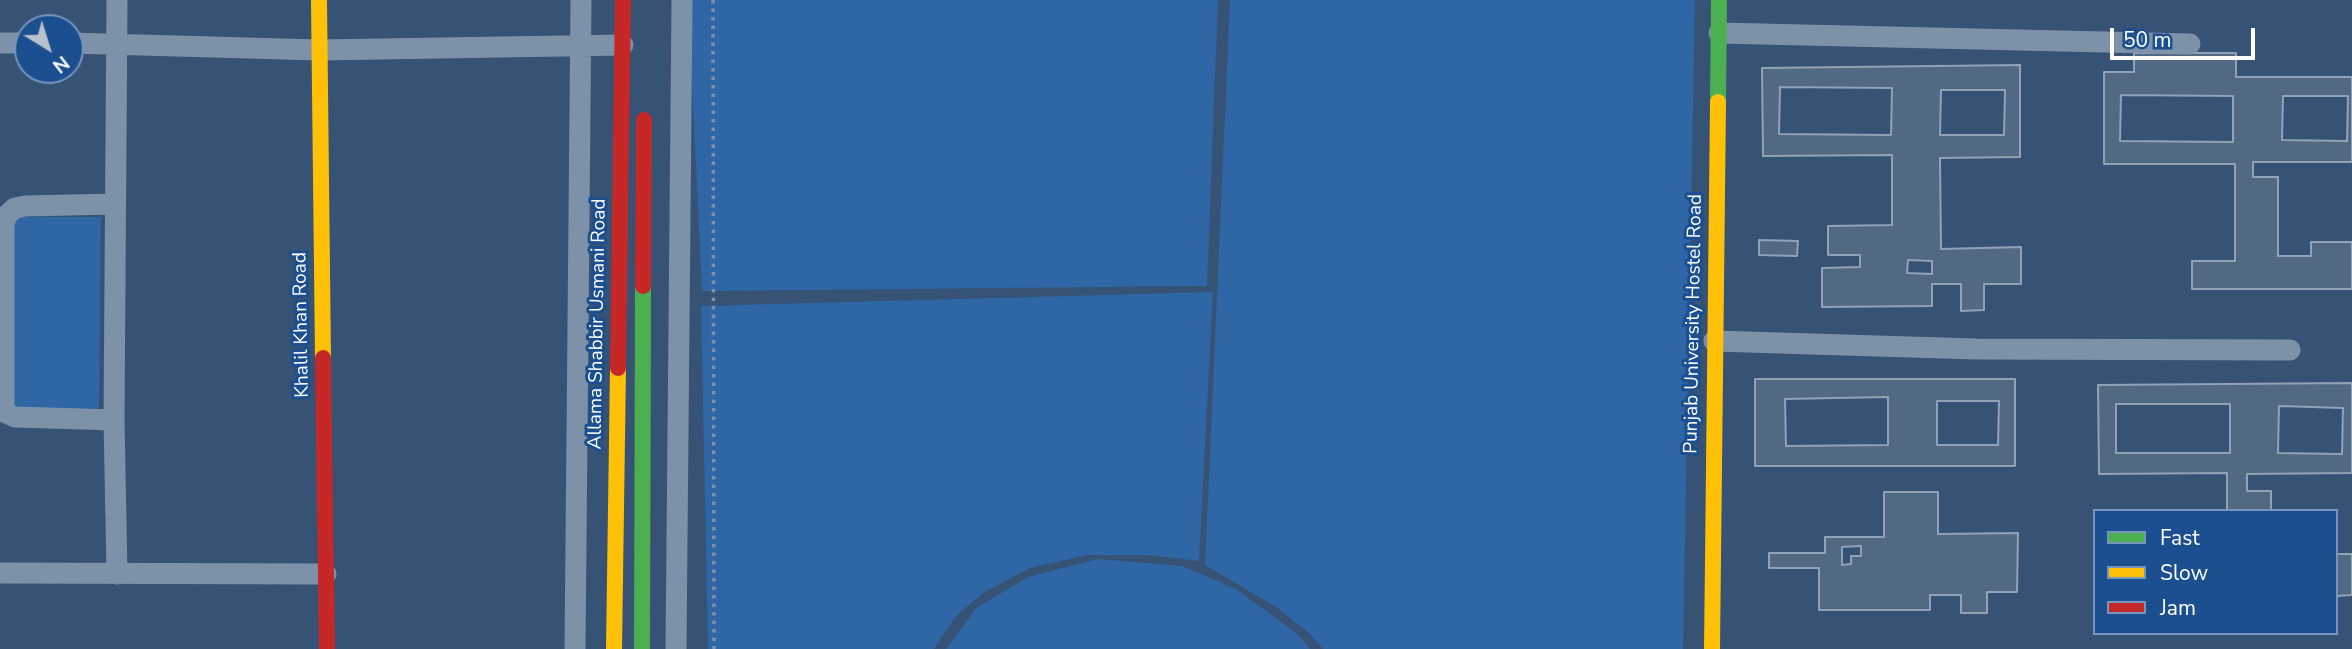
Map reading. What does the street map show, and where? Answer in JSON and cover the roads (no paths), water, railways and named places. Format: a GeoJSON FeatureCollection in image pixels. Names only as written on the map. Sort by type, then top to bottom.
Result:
{"type":"FeatureCollection","features":[{"type":"Feature","properties":{"kind":"street"},"geometry":{"type":"LineString","coordinates":[[117,0],[114,420],[117,573]]}},
{"type":"Feature","properties":{"kind":"street","name":"Khalil Khan Road"},"geometry":{"type":"LineString","coordinates":[[319,0],[327,649]]}},
{"type":"Feature","properties":{"kind":"street"},"geometry":{"type":"LineString","coordinates":[[575,649],[581,0]]}},
{"type":"Feature","properties":{"kind":"street","name":"Allama Shabbir Usmani Road"},"geometry":{"type":"LineString","coordinates":[[614,649],[623,0]]}},
{"type":"Feature","properties":{"kind":"street"},"geometry":{"type":"LineString","coordinates":[[676,649],[682,0]]}},
{"type":"Feature","properties":{"kind":"street","name":"Punjab University Hostel Road"},"geometry":{"type":"LineString","coordinates":[[1712,649],[1719,0]]}},
{"type":"Feature","properties":{"kind":"street"},"geometry":{"type":"LineString","coordinates":[[1719,33],[2190,44]]}},
{"type":"Feature","properties":{"kind":"street"},"geometry":{"type":"LineString","coordinates":[[84,43],[319,50],[623,45]]}},
{"type":"Feature","properties":{"kind":"street"},"geometry":{"type":"LineString","coordinates":[[642,649],[644,100]]}},
{"type":"Feature","properties":{"kind":"street"},"geometry":{"type":"LineString","coordinates":[[114,420],[15,417],[4,412],[4,238],[6,215],[15,208],[115,204]]}},
{"type":"Feature","properties":{"kind":"street"},"geometry":{"type":"LineString","coordinates":[[1714,341],[1976,349],[2290,350]]}},
{"type":"Feature","properties":{"kind":"street"},"geometry":{"type":"LineString","coordinates":[[0,573],[326,574]]}}]}
